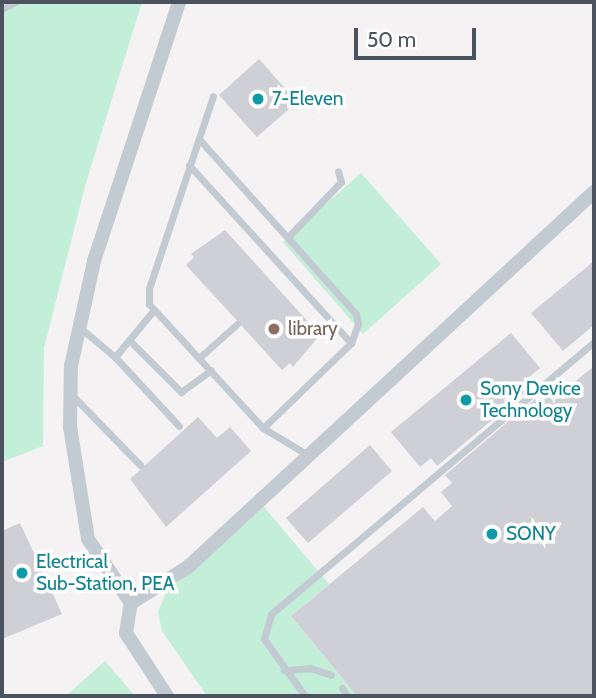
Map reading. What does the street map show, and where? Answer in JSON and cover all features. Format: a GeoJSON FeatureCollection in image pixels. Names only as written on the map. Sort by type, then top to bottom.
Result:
{"type":"FeatureCollection","features":[{"type":"Feature","properties":{"kind":"street"},"geometry":{"type":"LineString","coordinates":[[167,696],[125,633],[131,603],[88,539],[76,487],[70,393],[77,325],[179,2]]}},
{"type":"Feature","properties":{"kind":"street"},"geometry":{"type":"LineString","coordinates":[[131,603],[188,567],[594,192]]}},
{"type":"Feature","properties":{"kind":"lane"},"geometry":{"type":"LineString","coordinates":[[2,9],[16,2]]}},
{"type":"Feature","properties":{"kind":"lane"},"geometry":{"type":"LineString","coordinates":[[213,96],[149,288],[153,310],[263,428],[308,455]]}},
{"type":"Feature","properties":{"kind":"lane"},"geometry":{"type":"LineString","coordinates":[[199,139],[356,314],[351,342],[263,428]]}},
{"type":"Feature","properties":{"kind":"lane"},"geometry":{"type":"LineString","coordinates":[[189,165],[351,342]]}},
{"type":"Feature","properties":{"kind":"lane"},"geometry":{"type":"LineString","coordinates":[[288,237],[341,182],[338,171]]}},
{"type":"Feature","properties":{"kind":"lane"},"geometry":{"type":"LineString","coordinates":[[112,354],[128,340],[153,310]]}},
{"type":"Feature","properties":{"kind":"lane"},"geometry":{"type":"LineString","coordinates":[[199,358],[237,324]]}},
{"type":"Feature","properties":{"kind":"lane"},"geometry":{"type":"LineString","coordinates":[[77,325],[112,354],[179,426]]}},
{"type":"Feature","properties":{"kind":"lane"},"geometry":{"type":"LineString","coordinates":[[128,340],[181,392],[211,370]]}},
{"type":"Feature","properties":{"kind":"lane"},"geometry":{"type":"LineString","coordinates":[[305,696],[264,639],[271,614],[594,342]]}},
{"type":"Feature","properties":{"kind":"lane"},"geometry":{"type":"LineString","coordinates":[[70,393],[139,465]]}},
{"type":"Feature","properties":{"kind":"lane"},"geometry":{"type":"LineString","coordinates":[[284,670],[310,668],[331,676]]}},
{"type":"Feature","properties":{"kind":"lane"},"geometry":{"type":"LineString","coordinates":[[342,688],[346,696]]}},
{"type":"Feature","properties":{"kind":"green space"},"geometry":{"type":"Polygon","coordinates":[[[19,2],[142,2],[85,186],[44,348],[43,446],[2,462],[2,10],[19,2]]]}},
{"type":"Feature","properties":{"kind":"green space"},"geometry":{"type":"Polygon","coordinates":[[[361,173],[441,264],[363,334],[283,242],[361,173]]]}},
{"type":"Feature","properties":{"kind":"green space"},"geometry":{"type":"Polygon","coordinates":[[[264,507],[329,584],[291,616],[357,696],[207,696],[162,631],[158,612],[166,592],[264,507]]]}},
{"type":"Feature","properties":{"kind":"green space"},"geometry":{"type":"Polygon","coordinates":[[[105,661],[135,696],[66,696],[105,661]]]}},
{"type":"Feature","properties":{"kind":"building","name":"7-Eleven"},"geometry":{"type":"Polygon","coordinates":[[[259,59],[297,102],[257,137],[219,95],[259,59]]]}},
{"type":"Feature","properties":{"kind":"building"},"geometry":{"type":"Polygon","coordinates":[[[225,230],[320,335],[293,367],[290,363],[282,370],[186,265],[194,257],[191,254],[225,230]]]}},
{"type":"Feature","properties":{"kind":"building","name":"Sony Device Technology"},"geometry":{"type":"Polygon","coordinates":[[[594,261],[594,325],[563,351],[531,313],[594,261]]]}},
{"type":"Feature","properties":{"kind":"building","name":"Sony Device Technology"},"geometry":{"type":"Polygon","coordinates":[[[511,333],[540,368],[522,383],[528,390],[437,466],[431,458],[420,467],[391,432],[511,333]]]}},
{"type":"Feature","properties":{"kind":"building","name":"SONY"},"geometry":{"type":"Polygon","coordinates":[[[594,366],[594,696],[357,696],[291,616],[423,507],[435,521],[452,506],[441,492],[452,483],[445,475],[535,399],[538,403],[551,393],[555,398],[594,366]]]}},
{"type":"Feature","properties":{"kind":"building"},"geometry":{"type":"Polygon","coordinates":[[[198,417],[217,438],[230,427],[251,451],[166,527],[130,479],[198,417]]]}},
{"type":"Feature","properties":{"kind":"building"},"geometry":{"type":"Polygon","coordinates":[[[370,445],[392,471],[308,543],[286,518],[370,445]]]}},
{"type":"Feature","properties":{"kind":"building","name":"Electrical Sub-Station, PEA"},"geometry":{"type":"Polygon","coordinates":[[[20,523],[62,614],[2,639],[2,531],[20,523]]]}},
{"type":"Feature","properties":{"kind":"place","name":"7-Eleven"},"geometry":{"type":"Point","coordinates":[258,99]}},
{"type":"Feature","properties":{"kind":"place","name":"library"},"geometry":{"type":"Point","coordinates":[274,329]}},
{"type":"Feature","properties":{"kind":"place","name":"Sony Device Technology"},"geometry":{"type":"Point","coordinates":[466,400]}},
{"type":"Feature","properties":{"kind":"place","name":"SONY"},"geometry":{"type":"Point","coordinates":[492,534]}},
{"type":"Feature","properties":{"kind":"place","name":"Electrical Sub-Station, PEA"},"geometry":{"type":"Point","coordinates":[22,573]}}]}
